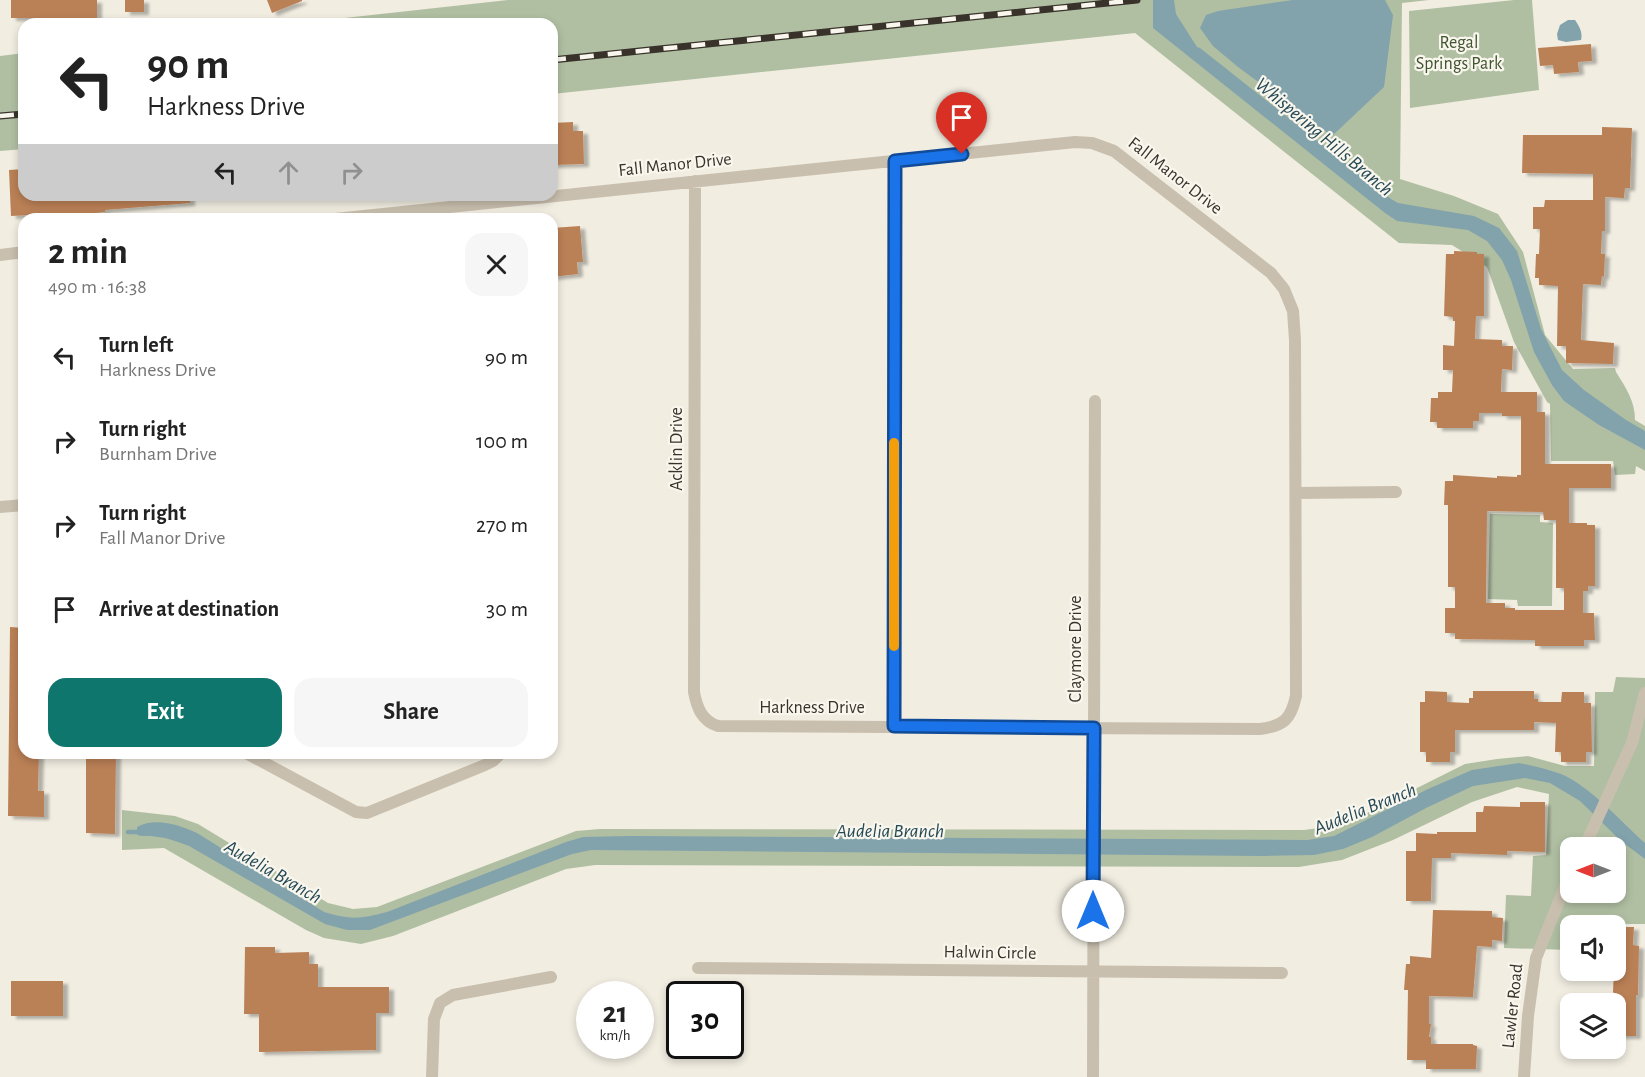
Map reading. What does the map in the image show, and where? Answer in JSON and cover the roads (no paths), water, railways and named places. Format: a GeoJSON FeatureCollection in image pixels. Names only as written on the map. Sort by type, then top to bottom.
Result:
{"type":"FeatureCollection","features":[{"type":"Feature","properties":{"kind":"street","name":"Fall Manor Drive"},"geometry":{"type":"LineString","coordinates":[[558,195],[1075,142],[1092,143],[1114,151],[1271,273],[1284,289],[1293,311],[1296,696],[1292,712],[1283,722]]}},
{"type":"Feature","properties":{"kind":"street"},"geometry":{"type":"LineString","coordinates":[[894,726],[895,161]]}},
{"type":"Feature","properties":{"kind":"street","name":"Acklin Drive"},"geometry":{"type":"LineString","coordinates":[[695,181],[694,693],[696,705],[702,716]]}},
{"type":"Feature","properties":{"kind":"street","name":"Fall Manor Drive"},"geometry":{"type":"LineString","coordinates":[[391,213],[505,201]]}},
{"type":"Feature","properties":{"kind":"street"},"geometry":{"type":"LineString","coordinates":[[0,255],[18,253]]}},
{"type":"Feature","properties":{"kind":"street","name":"Claymore Drive"},"geometry":{"type":"LineString","coordinates":[[1093,1077],[1095,401]]}},
{"type":"Feature","properties":{"kind":"street"},"geometry":{"type":"LineString","coordinates":[[1296,493],[1396,492]]}},
{"type":"Feature","properties":{"kind":"street"},"geometry":{"type":"LineString","coordinates":[[0,507],[18,506]]}},
{"type":"Feature","properties":{"kind":"street"},"geometry":{"type":"LineString","coordinates":[[1589,837],[1632,742],[1645,693]]}},
{"type":"Feature","properties":{"kind":"street","name":"Harkness Drive"},"geometry":{"type":"LineString","coordinates":[[702,716],[709,723],[718,726],[1260,729],[1272,728],[1283,722]]}},
{"type":"Feature","properties":{"kind":"street"},"geometry":{"type":"LineString","coordinates":[[257,759],[356,812],[367,813],[495,759]]}},
{"type":"Feature","properties":{"kind":"street","name":"Lawler Road"},"geometry":{"type":"LineString","coordinates":[[1524,1077],[1528,1016],[1536,958],[1560,899]]}},
{"type":"Feature","properties":{"kind":"street","name":"Halwin Circle"},"geometry":{"type":"LineString","coordinates":[[698,968],[1282,973]]}},
{"type":"Feature","properties":{"kind":"street"},"geometry":{"type":"LineString","coordinates":[[432,1077],[434,1019],[440,1003],[453,995],[551,977]]}},
{"type":"Feature","properties":{"kind":"water"},"geometry":{"type":"Polygon","coordinates":[[[1153,0],[1174,0],[1176,14],[1197,47],[1391,199],[1398,203],[1474,216],[1499,228],[1517,251],[1541,329],[1562,370],[1584,390],[1645,431],[1645,450],[1599,425],[1564,401],[1552,385],[1534,352],[1511,280],[1502,260],[1487,241],[1468,230],[1397,221],[1385,213],[1153,28],[1153,0]]]}},
{"type":"Feature","properties":{"kind":"water"},"geometry":{"type":"Polygon","coordinates":[[[1293,0],[1385,0],[1393,15],[1384,87],[1332,136],[1238,67],[1213,46],[1200,28],[1206,15],[1218,11],[1293,0]]]}},
{"type":"Feature","properties":{"kind":"water"},"geometry":{"type":"Polygon","coordinates":[[[1568,20],[1575,20],[1581,32],[1581,40],[1566,42],[1558,40],[1560,25],[1568,20]]]}},
{"type":"Feature","properties":{"kind":"water"},"geometry":{"type":"Polygon","coordinates":[[[1519,763],[1561,774],[1583,787],[1605,805],[1645,843],[1645,859],[1626,845],[1626,837],[1617,837],[1580,801],[1550,783],[1525,778],[1473,786],[1372,837],[1343,849],[1314,855],[591,850],[572,854],[370,930],[347,930],[325,924],[189,846],[166,838],[137,835],[137,827],[160,822],[190,830],[324,912],[356,918],[387,912],[583,837],[1307,840],[1334,836],[1428,789],[1472,770],[1519,763]]]}},
{"type":"Feature","properties":{"kind":"waterway","name":"Audelia Branch"},"geometry":{"type":"LineString","coordinates":[[128,832],[140,832]]}},
{"type":"Feature","properties":{"kind":"railway"},"geometry":{"type":"LineString","coordinates":[[558,59],[1137,0]]}},
{"type":"Feature","properties":{"kind":"railway"},"geometry":{"type":"LineString","coordinates":[[0,116],[18,114]]}},
{"type":"Feature","properties":{"kind":"park label","name":"Regal Springs Park"},"geometry":{"type":"Point","coordinates":[1459,53]}},
{"type":"Feature","properties":{"kind":"water label","name":"Whispering Hills Branch"},"geometry":{"type":"Point","coordinates":[1324,137]}}]}
